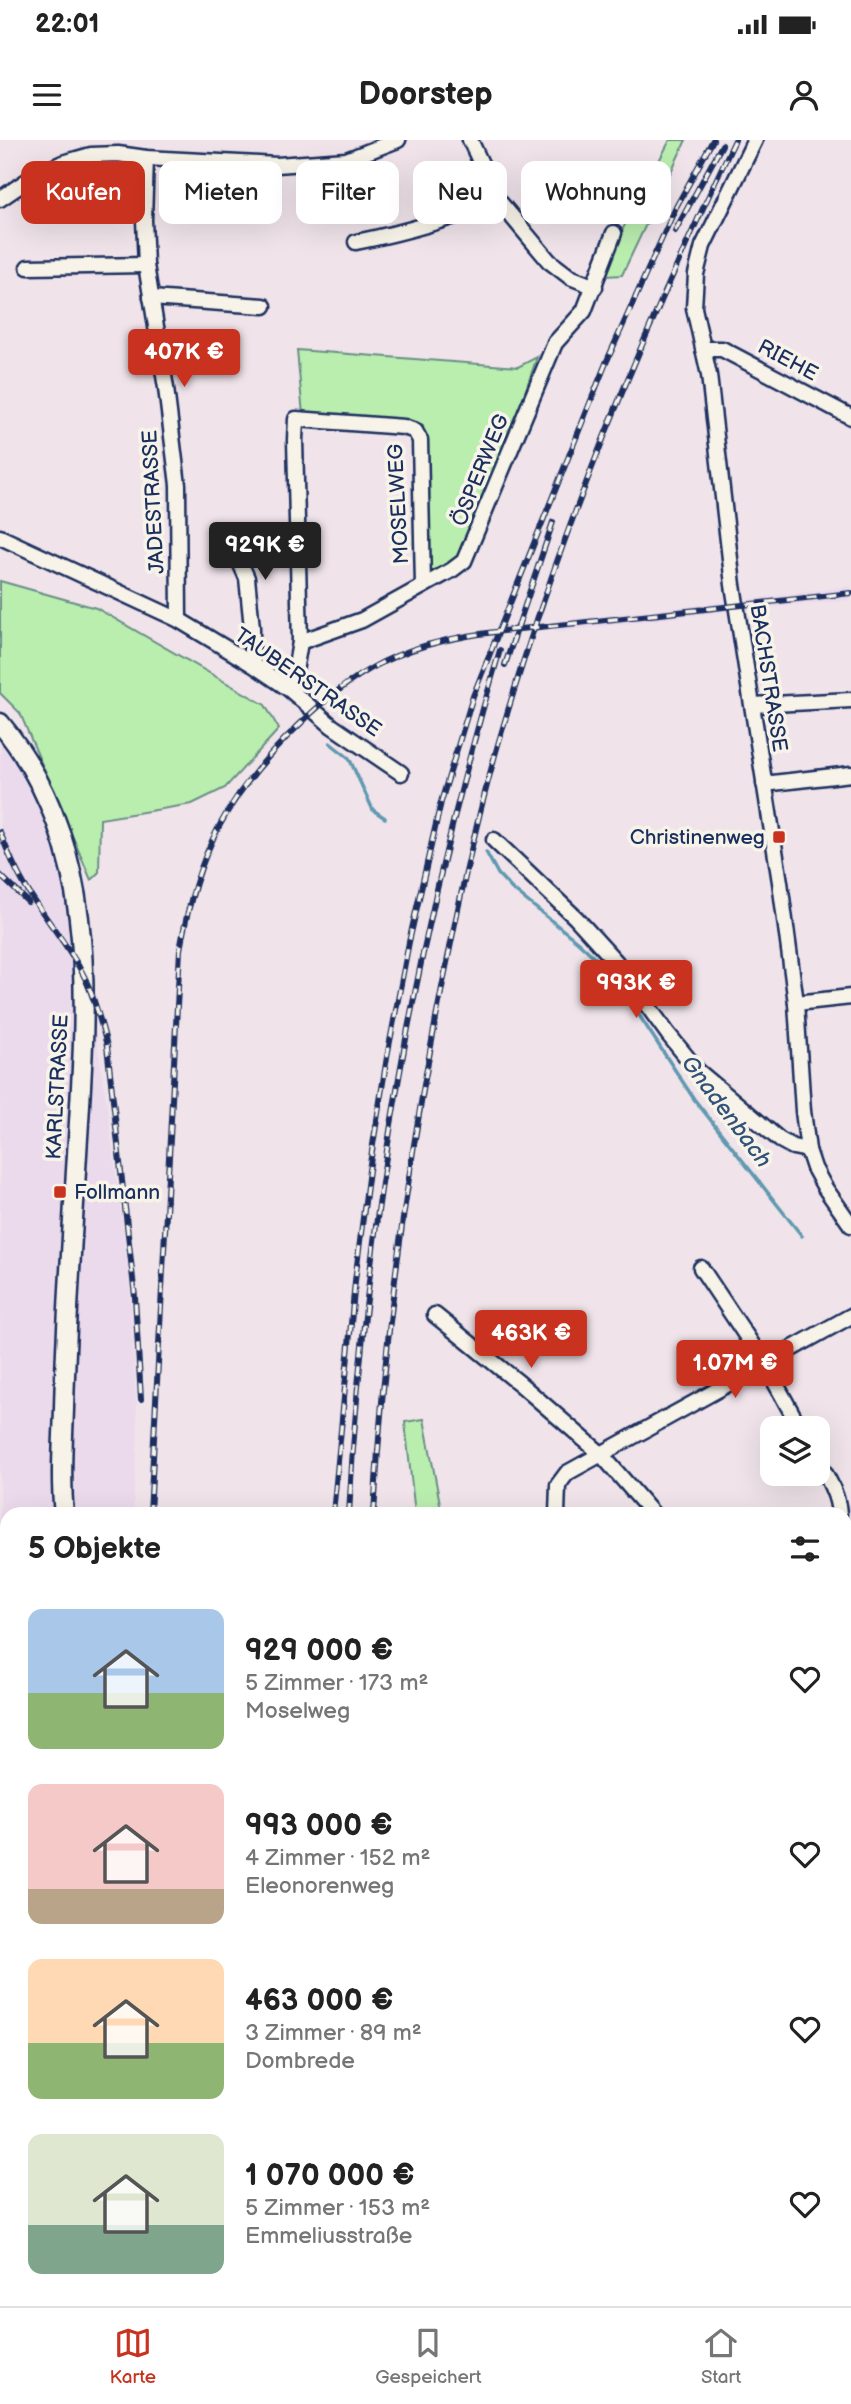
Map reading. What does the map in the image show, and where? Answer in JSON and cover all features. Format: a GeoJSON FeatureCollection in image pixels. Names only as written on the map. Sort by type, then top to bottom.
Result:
{"type":"FeatureCollection","features":[{"type":"Feature","properties":{"kind":"street"},"geometry":{"type":"LineString","coordinates":[[0,199],[34,176],[63,163],[91,155],[118,154],[277,165],[346,160],[398,140]]}},
{"type":"Feature","properties":{"kind":"street"},"geometry":{"type":"LineString","coordinates":[[470,140],[480,161]]}},
{"type":"Feature","properties":{"kind":"street","name":"BACHSTRASSE"},"geometry":{"type":"LineString","coordinates":[[755,140],[707,235],[698,265],[694,308],[709,375],[733,584],[796,1003],[808,1150],[825,1188],[851,1225]]}},
{"type":"Feature","properties":{"kind":"street","name":"JADESTRASSE"},"geometry":{"type":"LineString","coordinates":[[146,158],[146,265],[178,485],[179,620]]}},
{"type":"Feature","properties":{"kind":"street"},"geometry":{"type":"LineString","coordinates":[[507,211],[549,261],[570,277],[595,287]]}},
{"type":"Feature","properties":{"kind":"street"},"geometry":{"type":"LineString","coordinates":[[356,242],[433,224]]}},
{"type":"Feature","properties":{"kind":"street","name":"ÖSPERWEG"},"geometry":{"type":"LineString","coordinates":[[300,642],[362,620],[453,570],[464,561],[555,343],[584,311],[614,233]]}},
{"type":"Feature","properties":{"kind":"street"},"geometry":{"type":"LineString","coordinates":[[28,267],[146,265]]}},
{"type":"Feature","properties":{"kind":"street"},"geometry":{"type":"LineString","coordinates":[[151,298],[264,306]]}},
{"type":"Feature","properties":{"kind":"street","name":"RIEHE"},"geometry":{"type":"LineString","coordinates":[[703,349],[722,349],[851,417]]}},
{"type":"Feature","properties":{"kind":"street","name":"MOSELWEG"},"geometry":{"type":"LineString","coordinates":[[289,689],[294,677],[300,642],[296,419],[404,427],[415,431],[419,440],[423,586]]}},
{"type":"Feature","properties":{"kind":"street","name":"TAUBERSTRASSE"},"geometry":{"type":"LineString","coordinates":[[0,537],[179,620],[289,689],[332,726],[401,773]]}},
{"type":"Feature","properties":{"kind":"street"},"geometry":{"type":"LineString","coordinates":[[233,547],[247,578],[252,664]]}},
{"type":"Feature","properties":{"kind":"street"},"geometry":{"type":"LineString","coordinates":[[753,705],[851,700]]}},
{"type":"Feature","properties":{"kind":"street","name":"KARLSTRASSE"},"geometry":{"type":"LineString","coordinates":[[0,723],[36,777],[57,820],[78,899],[84,977],[84,1037],[64,1380],[64,1507]]}},
{"type":"Feature","properties":{"kind":"street"},"geometry":{"type":"LineString","coordinates":[[764,784],[851,774]]}},
{"type":"Feature","properties":{"kind":"street"},"geometry":{"type":"LineString","coordinates":[[494,840],[576,918],[617,962],[698,1071],[780,1140],[793,1147],[808,1150]]}},
{"type":"Feature","properties":{"kind":"street"},"geometry":{"type":"LineString","coordinates":[[796,1003],[851,997]]}},
{"type":"Feature","properties":{"kind":"street"},"geometry":{"type":"LineString","coordinates":[[701,1268],[765,1364],[793,1416]]}},
{"type":"Feature","properties":{"kind":"street"},"geometry":{"type":"LineString","coordinates":[[435,1315],[519,1382],[601,1454],[647,1507]]}},
{"type":"Feature","properties":{"kind":"street"},"geometry":{"type":"LineString","coordinates":[[557,1507],[558,1485],[567,1473],[585,1461],[851,1316]]}},
{"type":"Feature","properties":{"kind":"street"},"geometry":{"type":"LineString","coordinates":[[830,1484],[839,1507]]}},
{"type":"Feature","properties":{"kind":"shaded area"},"geometry":{"type":"Polygon","coordinates":[[[851,586],[851,600],[747,609],[745,600],[851,586]]]}},
{"type":"Feature","properties":{"kind":"shaded area"},"geometry":{"type":"Polygon","coordinates":[[[727,602],[728,611],[555,632],[555,621],[727,602]]]}},
{"type":"Feature","properties":{"kind":"shaded area"},"geometry":{"type":"Polygon","coordinates":[[[0,727],[24,760],[70,863],[109,1118],[129,1276],[138,1431],[133,1507],[0,1507],[0,727]]]}},
{"type":"Feature","properties":{"kind":"green space"},"geometry":{"type":"Polygon","coordinates":[[[670,140],[686,140],[671,172],[671,161],[659,161],[670,140]]]}},
{"type":"Feature","properties":{"kind":"green space"},"geometry":{"type":"Polygon","coordinates":[[[625,224],[646,224],[622,275],[606,276],[625,224]]]}},
{"type":"Feature","properties":{"kind":"green space"},"geometry":{"type":"Polygon","coordinates":[[[297,350],[518,367],[537,357],[511,433],[462,554],[442,570],[429,573],[423,425],[303,415],[297,350]]]}},
{"type":"Feature","properties":{"kind":"green space"},"geometry":{"type":"Polygon","coordinates":[[[0,581],[96,608],[265,705],[279,729],[225,788],[192,804],[100,819],[99,872],[91,880],[20,713],[0,693],[0,581]]]}},
{"type":"Feature","properties":{"kind":"green space"},"geometry":{"type":"Polygon","coordinates":[[[424,1419],[441,1507],[414,1507],[405,1422],[424,1419]]]}},
{"type":"Feature","properties":{"kind":"waterway","name":"Gnadenbach"},"geometry":{"type":"LineString","coordinates":[[330,743],[349,758],[373,810],[385,818]]}},
{"type":"Feature","properties":{"kind":"waterway","name":"Gnadenbach"},"geometry":{"type":"LineString","coordinates":[[486,852],[498,874],[512,889],[605,967],[694,1099],[802,1236]]}},
{"type":"Feature","properties":{"kind":"railway"},"geometry":{"type":"LineString","coordinates":[[334,1507],[355,1281],[369,1170],[409,942],[441,802],[473,696],[606,363],[676,207],[713,140]]}},
{"type":"Feature","properties":{"kind":"railway"},"geometry":{"type":"LineString","coordinates":[[374,1507],[383,1387],[397,1260],[416,1134],[451,943],[488,780],[546,592],[603,439],[700,214],[735,140]]}},
{"type":"Feature","properties":{"kind":"railway"},"geometry":{"type":"LineString","coordinates":[[675,231],[722,145]]}},
{"type":"Feature","properties":{"kind":"railway"},"geometry":{"type":"LineString","coordinates":[[505,665],[553,522]]}},
{"type":"Feature","properties":{"kind":"railway"},"geometry":{"type":"LineString","coordinates":[[150,1507],[180,950],[187,915],[206,854],[234,801],[252,776],[273,751],[332,695],[369,670],[417,648],[486,633],[851,593]]}},
{"type":"Feature","properties":{"kind":"railway"},"geometry":{"type":"LineString","coordinates":[[349,1507],[367,1296],[381,1186],[399,1078],[444,862],[470,755],[500,650]]}},
{"type":"Feature","properties":{"kind":"railway"},"geometry":{"type":"LineString","coordinates":[[0,832],[25,886],[72,954],[85,978],[98,1011],[107,1046],[135,1297],[141,1399]]}},
{"type":"Feature","properties":{"kind":"railway"},"geometry":{"type":"LineString","coordinates":[[0,875],[28,902]]}},
{"type":"Feature","properties":{"kind":"place","name":"Christinenweg"},"geometry":{"type":"Point","coordinates":[779,837]}},
{"type":"Feature","properties":{"kind":"place","name":"Follmann"},"geometry":{"type":"Point","coordinates":[60,1192]}}]}
